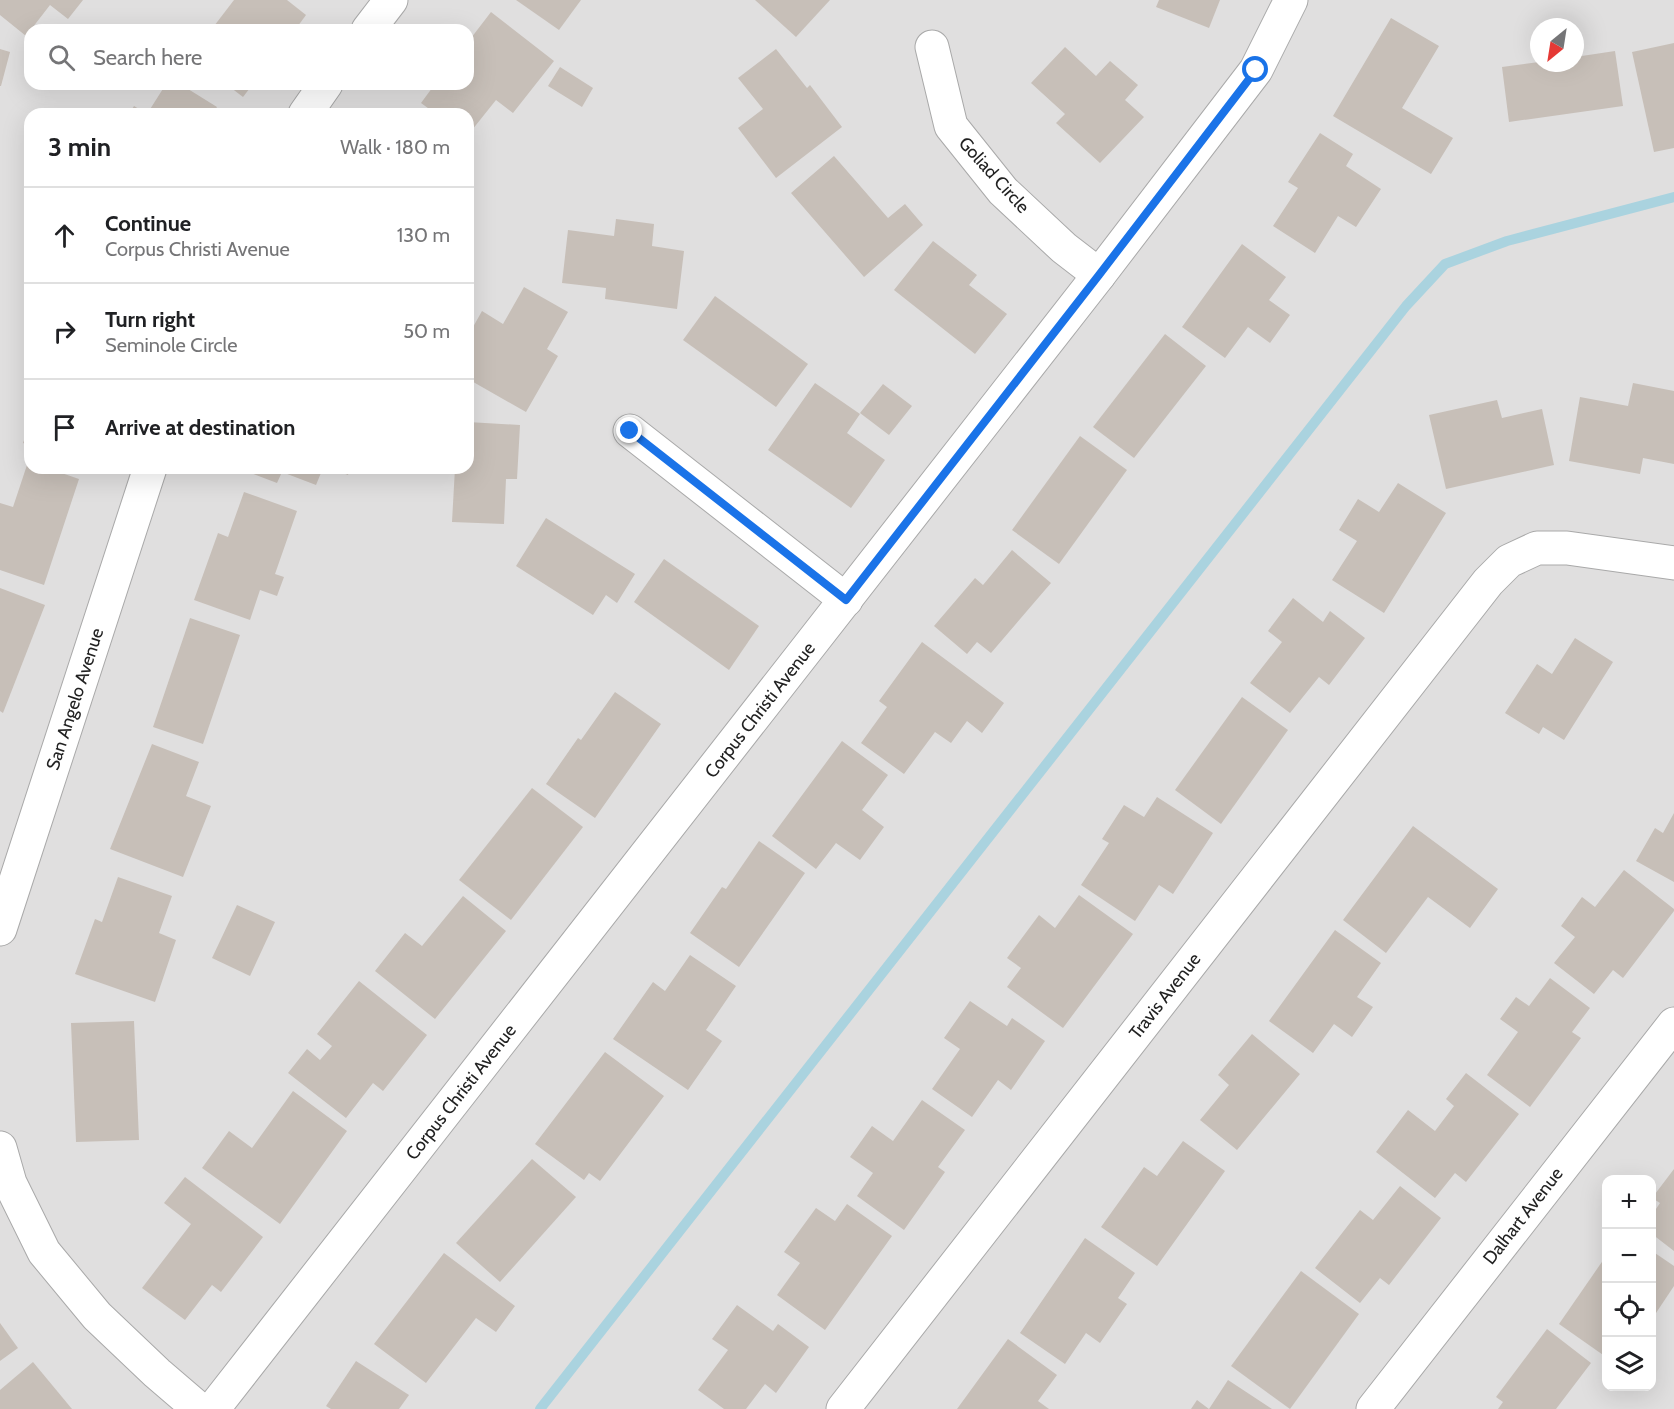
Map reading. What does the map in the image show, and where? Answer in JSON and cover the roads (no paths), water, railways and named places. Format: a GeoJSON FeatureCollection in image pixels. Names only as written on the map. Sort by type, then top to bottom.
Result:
{"type":"FeatureCollection","features":[{"type":"Feature","properties":{"kind":"street"},"geometry":{"type":"LineString","coordinates":[[373,24],[391,0]]}},
{"type":"Feature","properties":{"kind":"street","name":"Corpus Christi Avenue"},"geometry":{"type":"LineString","coordinates":[[213,1409],[846,600],[1256,70],[1291,0]]}},
{"type":"Feature","properties":{"kind":"street","name":"Goliad Circle"},"geometry":{"type":"LineString","coordinates":[[932,47],[951,126],[1003,191],[1065,248],[1099,275]]}},
{"type":"Feature","properties":{"kind":"street"},"geometry":{"type":"LineString","coordinates":[[309,108],[322,90]]}},
{"type":"Feature","properties":{"kind":"street"},"geometry":{"type":"LineString","coordinates":[[630,431],[846,600]]}},
{"type":"Feature","properties":{"kind":"street","name":"San Angelo Avenue"},"geometry":{"type":"LineString","coordinates":[[0,929],[148,474]]}},
{"type":"Feature","properties":{"kind":"street","name":"Travis Avenue"},"geometry":{"type":"LineString","coordinates":[[843,1409],[1488,582],[1509,561],[1537,548],[1567,548],[1674,563]]}},
{"type":"Feature","properties":{"kind":"street","name":"Dalhart Avenue"},"geometry":{"type":"LineString","coordinates":[[1373,1409],[1674,1024]]}},
{"type":"Feature","properties":{"kind":"street"},"geometry":{"type":"LineString","coordinates":[[0,1148],[10,1183],[44,1252],[97,1316],[199,1409]]}},
{"type":"Feature","properties":{"kind":"waterway"},"geometry":{"type":"LineString","coordinates":[[540,1409],[1406,306],[1445,264],[1507,241],[1674,197]]}}]}
